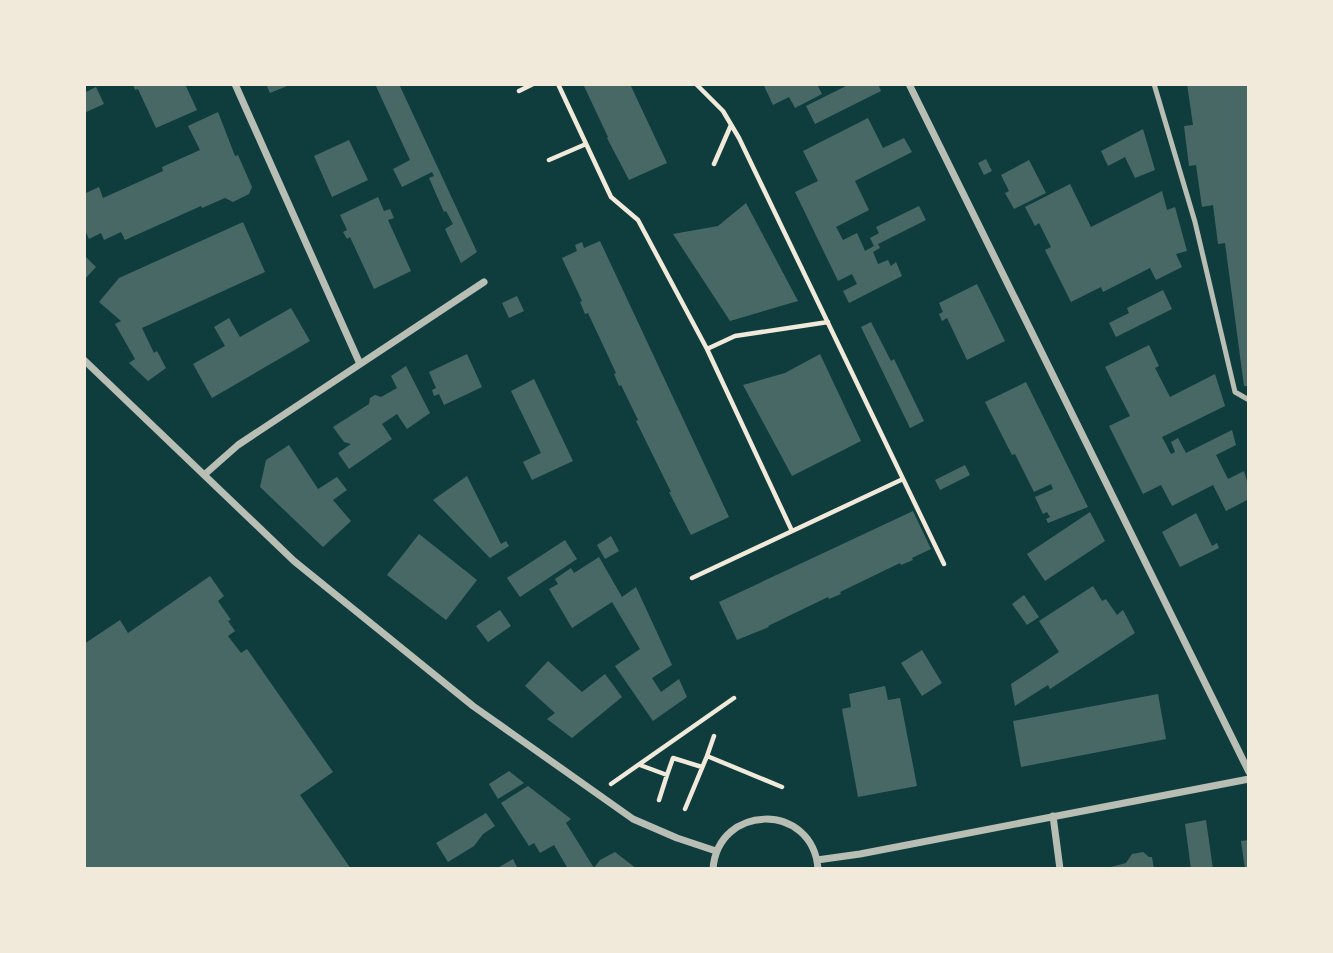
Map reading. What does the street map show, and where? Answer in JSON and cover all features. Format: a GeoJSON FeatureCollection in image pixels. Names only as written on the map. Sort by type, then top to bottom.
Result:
{"type":"FeatureCollection","features":[{"type":"Feature","properties":{"kind":"street"},"geometry":{"type":"LineString","coordinates":[[235,84],[360,364]]}},
{"type":"Feature","properties":{"kind":"street"},"geometry":{"type":"LineString","coordinates":[[909,84],[1249,772]]}},
{"type":"Feature","properties":{"kind":"street"},"geometry":{"type":"LineString","coordinates":[[204,475],[238,445],[484,282]]}},
{"type":"Feature","properties":{"kind":"street"},"geometry":{"type":"LineString","coordinates":[[84,360],[294,561],[473,706],[633,819],[716,851]]}},
{"type":"Feature","properties":{"kind":"street"},"geometry":{"type":"LineString","coordinates":[[817,860],[1249,779]]}},
{"type":"Feature","properties":{"kind":"street"},"geometry":{"type":"LineString","coordinates":[[1053,816],[1060,869]]}},
{"type":"Feature","properties":{"kind":"street"},"geometry":{"type":"LineString","coordinates":[[713,869],[716,851],[726,836],[740,825],[756,819],[774,819],[789,824],[802,833],[812,845],[818,869]]}},
{"type":"Feature","properties":{"kind":"lane"},"geometry":{"type":"LineString","coordinates":[[1154,84],[1195,222],[1236,393],[1249,400]]}},
{"type":"Feature","properties":{"kind":"path"},"geometry":{"type":"LineString","coordinates":[[519,90],[533,84]]}},
{"type":"Feature","properties":{"kind":"path"},"geometry":{"type":"LineString","coordinates":[[558,84],[611,197],[638,220],[707,349],[792,531]]}},
{"type":"Feature","properties":{"kind":"path"},"geometry":{"type":"LineString","coordinates":[[696,84],[723,111],[732,125],[944,565]]}},
{"type":"Feature","properties":{"kind":"path"},"geometry":{"type":"LineString","coordinates":[[714,164],[732,125]]}},
{"type":"Feature","properties":{"kind":"path"},"geometry":{"type":"LineString","coordinates":[[549,160],[586,144]]}},
{"type":"Feature","properties":{"kind":"path"},"geometry":{"type":"LineString","coordinates":[[707,349],[735,336],[828,322]]}},
{"type":"Feature","properties":{"kind":"path"},"geometry":{"type":"LineString","coordinates":[[691,578],[903,479]]}},
{"type":"Feature","properties":{"kind":"path"},"geometry":{"type":"LineString","coordinates":[[597,794],[734,698]]}},
{"type":"Feature","properties":{"kind":"path"},"geometry":{"type":"LineString","coordinates":[[685,809],[714,736]]}},
{"type":"Feature","properties":{"kind":"path"},"geometry":{"type":"LineString","coordinates":[[707,756],[782,787]]}},
{"type":"Feature","properties":{"kind":"path"},"geometry":{"type":"LineString","coordinates":[[659,800],[673,758],[702,767]]}},
{"type":"Feature","properties":{"kind":"path"},"geometry":{"type":"LineString","coordinates":[[639,765],[667,775]]}},
{"type":"Feature","properties":{"kind":"building"},"geometry":{"type":"Polygon","coordinates":[[[133,84],[185,84],[197,110],[156,128],[138,89],[135,90],[133,84]]]}},
{"type":"Feature","properties":{"kind":"building"},"geometry":{"type":"Polygon","coordinates":[[[266,84],[292,84],[270,93],[266,84]]]}},
{"type":"Feature","properties":{"kind":"building"},"geometry":{"type":"Polygon","coordinates":[[[375,84],[399,84],[477,252],[461,263],[445,229],[453,224],[446,211],[444,212],[429,178],[434,176],[432,172],[402,187],[393,169],[410,160],[375,84]]]}},
{"type":"Feature","properties":{"kind":"building"},"geometry":{"type":"Polygon","coordinates":[[[583,84],[630,84],[667,163],[629,180],[583,84]]]}},
{"type":"Feature","properties":{"kind":"building"},"geometry":{"type":"Polygon","coordinates":[[[817,84],[822,94],[795,108],[789,97],[773,105],[764,86],[817,84]]]}},
{"type":"Feature","properties":{"kind":"building"},"geometry":{"type":"Polygon","coordinates":[[[850,84],[878,84],[881,91],[815,124],[806,106],[850,84]]]}},
{"type":"Feature","properties":{"kind":"building"},"geometry":{"type":"Polygon","coordinates":[[[1187,84],[1249,84],[1249,386],[1244,386],[1225,243],[1218,244],[1213,205],[1202,207],[1196,165],[1189,166],[1184,126],[1193,125],[1187,84]]]}},
{"type":"Feature","properties":{"kind":"building"},"geometry":{"type":"Polygon","coordinates":[[[96,87],[104,104],[84,113],[84,93],[96,87]]]}},
{"type":"Feature","properties":{"kind":"building"},"geometry":{"type":"Polygon","coordinates":[[[218,112],[235,156],[238,155],[252,187],[249,194],[233,202],[225,198],[202,208],[201,206],[125,240],[121,232],[104,240],[101,233],[89,239],[84,228],[84,194],[99,187],[103,198],[163,171],[162,167],[200,150],[188,126],[218,112]]]}},
{"type":"Feature","properties":{"kind":"building"},"geometry":{"type":"Polygon","coordinates":[[[868,118],[883,148],[904,138],[912,152],[855,181],[869,210],[836,227],[843,240],[857,233],[865,251],[874,246],[870,238],[879,233],[876,227],[919,206],[926,220],[878,244],[880,248],[873,252],[878,264],[888,260],[891,266],[896,262],[902,276],[849,303],[843,291],[857,284],[852,274],[838,281],[795,192],[818,181],[803,151],[868,118]]]}},
{"type":"Feature","properties":{"kind":"building"},"geometry":{"type":"Polygon","coordinates":[[[1143,129],[1155,170],[1135,178],[1125,157],[1108,166],[1101,151],[1143,129]]]}},
{"type":"Feature","properties":{"kind":"building"},"geometry":{"type":"Polygon","coordinates":[[[349,140],[368,180],[332,197],[314,156],[349,140]]]}},
{"type":"Feature","properties":{"kind":"building"},"geometry":{"type":"Polygon","coordinates":[[[986,159],[992,171],[984,175],[978,163],[986,159]]]}},
{"type":"Feature","properties":{"kind":"building"},"geometry":{"type":"Polygon","coordinates":[[[1029,160],[1046,193],[1014,209],[1005,193],[1009,191],[1001,175],[1029,160]]]}},
{"type":"Feature","properties":{"kind":"building"},"geometry":{"type":"Polygon","coordinates":[[[1070,184],[1091,227],[1162,191],[1167,210],[1175,207],[1187,251],[1176,254],[1182,267],[1156,280],[1150,268],[1103,292],[1101,287],[1071,302],[1045,250],[1051,247],[1039,223],[1035,226],[1025,207],[1070,184]]]}},
{"type":"Feature","properties":{"kind":"building"},"geometry":{"type":"Polygon","coordinates":[[[378,197],[384,211],[390,209],[394,218],[388,220],[411,271],[374,289],[350,237],[347,239],[343,232],[347,230],[340,215],[378,197]]]}},
{"type":"Feature","properties":{"kind":"building"},"geometry":{"type":"Polygon","coordinates":[[[746,203],[798,301],[730,321],[673,234],[718,226],[746,203]]]}},
{"type":"Feature","properties":{"kind":"building"},"geometry":{"type":"Polygon","coordinates":[[[243,222],[265,272],[142,328],[154,353],[157,351],[166,368],[148,381],[129,363],[135,359],[115,324],[121,321],[99,302],[119,278],[243,222]]]}},
{"type":"Feature","properties":{"kind":"building"},"geometry":{"type":"Polygon","coordinates":[[[600,241],[729,517],[691,535],[636,421],[638,420],[621,385],[619,386],[614,374],[616,373],[588,313],[585,314],[580,302],[582,301],[562,258],[577,251],[575,245],[582,242],[584,248],[600,241]]]}},
{"type":"Feature","properties":{"kind":"building"},"geometry":{"type":"Polygon","coordinates":[[[84,255],[96,267],[84,280],[84,255]]]}},
{"type":"Feature","properties":{"kind":"building"},"geometry":{"type":"Polygon","coordinates":[[[977,284],[1005,341],[967,360],[947,318],[942,321],[939,314],[943,312],[939,303],[977,284]]]}},
{"type":"Feature","properties":{"kind":"building"},"geometry":{"type":"Polygon","coordinates":[[[1163,290],[1172,309],[1116,337],[1109,323],[1129,313],[1127,308],[1163,290]]]}},
{"type":"Feature","properties":{"kind":"building"},"geometry":{"type":"Polygon","coordinates":[[[517,296],[524,311],[509,318],[502,303],[517,296]]]}},
{"type":"Feature","properties":{"kind":"building"},"geometry":{"type":"Polygon","coordinates":[[[291,308],[310,341],[212,398],[193,364],[225,346],[214,327],[229,318],[240,337],[291,308]]]}},
{"type":"Feature","properties":{"kind":"building"},"geometry":{"type":"Polygon","coordinates":[[[871,322],[891,361],[894,359],[924,421],[910,428],[861,327],[871,322]]]}},
{"type":"Feature","properties":{"kind":"building"},"geometry":{"type":"Polygon","coordinates":[[[1149,345],[1159,366],[1155,368],[1170,397],[1215,374],[1225,406],[1162,437],[1171,454],[1175,452],[1171,442],[1178,438],[1186,453],[1232,430],[1236,445],[1216,455],[1228,479],[1244,471],[1249,499],[1226,511],[1213,485],[1172,506],[1161,485],[1143,494],[1109,426],[1130,416],[1105,367],[1149,345]]]}},
{"type":"Feature","properties":{"kind":"building"},"geometry":{"type":"Polygon","coordinates":[[[467,354],[482,387],[444,405],[439,394],[434,396],[432,390],[436,388],[429,372],[467,354]]]}},
{"type":"Feature","properties":{"kind":"building"},"geometry":{"type":"Polygon","coordinates":[[[820,354],[861,441],[792,476],[743,385],[785,373],[820,354]]]}},
{"type":"Feature","properties":{"kind":"building"},"geometry":{"type":"Polygon","coordinates":[[[406,366],[430,413],[407,429],[397,414],[382,424],[392,439],[349,469],[338,453],[351,444],[344,442],[333,427],[369,404],[370,398],[375,395],[381,397],[397,388],[391,376],[406,366]]]}},
{"type":"Feature","properties":{"kind":"building"},"geometry":{"type":"Polygon","coordinates":[[[534,379],[573,461],[532,480],[523,462],[541,453],[511,391],[534,379]]]}},
{"type":"Feature","properties":{"kind":"building"},"geometry":{"type":"Polygon","coordinates":[[[1026,382],[1088,507],[1048,523],[1046,519],[1050,517],[1047,512],[1043,514],[1035,497],[1053,489],[1051,484],[1034,492],[985,402],[1026,382]]]}},
{"type":"Feature","properties":{"kind":"building"},"geometry":{"type":"Polygon","coordinates":[[[289,445],[318,489],[337,477],[347,490],[333,500],[351,521],[323,547],[260,487],[266,460],[289,445]]]}},
{"type":"Feature","properties":{"kind":"building"},"geometry":{"type":"Polygon","coordinates":[[[965,465],[970,475],[940,490],[935,480],[965,465]]]}},
{"type":"Feature","properties":{"kind":"building"},"geometry":{"type":"Polygon","coordinates":[[[467,476],[501,544],[506,541],[509,546],[490,558],[433,500],[467,476]]]}},
{"type":"Feature","properties":{"kind":"building"},"geometry":{"type":"Polygon","coordinates":[[[913,511],[931,549],[912,558],[913,560],[901,565],[900,563],[840,592],[841,594],[829,599],[828,597],[737,640],[719,602],[913,511]]]}},
{"type":"Feature","properties":{"kind":"building"},"geometry":{"type":"Polygon","coordinates":[[[1090,512],[1105,541],[1045,581],[1027,554],[1090,512]]]}},
{"type":"Feature","properties":{"kind":"building"},"geometry":{"type":"Polygon","coordinates":[[[1196,513],[1212,546],[1217,543],[1219,548],[1180,567],[1162,532],[1196,513]]]}},
{"type":"Feature","properties":{"kind":"building"},"geometry":{"type":"Polygon","coordinates":[[[419,534],[477,580],[446,620],[387,575],[419,534]]]}},
{"type":"Feature","properties":{"kind":"building"},"geometry":{"type":"Polygon","coordinates":[[[611,536],[619,551],[605,559],[597,545],[611,536]]]}},
{"type":"Feature","properties":{"kind":"building"},"geometry":{"type":"Polygon","coordinates":[[[565,540],[577,559],[520,597],[507,578],[565,540]]]}},
{"type":"Feature","properties":{"kind":"building"},"geometry":{"type":"Polygon","coordinates":[[[599,557],[622,597],[636,587],[672,665],[652,678],[661,692],[679,679],[687,697],[653,721],[615,666],[640,649],[612,602],[572,628],[549,589],[558,584],[555,579],[571,568],[574,573],[599,557]]]}},
{"type":"Feature","properties":{"kind":"building"},"geometry":{"type":"Polygon","coordinates":[[[210,576],[224,596],[218,601],[235,631],[228,636],[241,653],[247,649],[333,772],[300,795],[351,869],[84,869],[84,644],[120,620],[128,633],[210,576]]]}},
{"type":"Feature","properties":{"kind":"building"},"geometry":{"type":"Polygon","coordinates":[[[1093,586],[1102,601],[1106,599],[1117,615],[1123,610],[1135,633],[1050,689],[1048,685],[1015,706],[1011,684],[1059,652],[1039,621],[1093,586]]]}},
{"type":"Feature","properties":{"kind":"building"},"geometry":{"type":"Polygon","coordinates":[[[1024,595],[1039,617],[1027,625],[1012,604],[1024,595]]]}},
{"type":"Feature","properties":{"kind":"building"},"geometry":{"type":"Polygon","coordinates":[[[500,610],[511,626],[488,642],[476,626],[500,610]]]}},
{"type":"Feature","properties":{"kind":"building"},"geometry":{"type":"Polygon","coordinates":[[[922,650],[942,683],[922,696],[901,663],[922,650]]]}},
{"type":"Feature","properties":{"kind":"building"},"geometry":{"type":"Polygon","coordinates":[[[548,661],[582,692],[605,674],[622,697],[572,738],[547,719],[555,713],[525,686],[548,661]]]}},
{"type":"Feature","properties":{"kind":"building"},"geometry":{"type":"Polygon","coordinates":[[[885,686],[888,700],[900,698],[917,786],[858,797],[842,709],[851,707],[849,694],[885,686]]]}},
{"type":"Feature","properties":{"kind":"building"},"geometry":{"type":"Polygon","coordinates":[[[1158,694],[1166,739],[1021,767],[1013,721],[1158,694]]]}},
{"type":"Feature","properties":{"kind":"building"},"geometry":{"type":"Polygon","coordinates":[[[509,771],[524,783],[498,799],[489,784],[509,771]]]}},
{"type":"Feature","properties":{"kind":"building"},"geometry":{"type":"Polygon","coordinates":[[[528,786],[571,819],[566,823],[594,868],[600,860],[615,852],[637,869],[568,869],[554,845],[540,853],[534,843],[529,846],[501,803],[528,786]]]}},
{"type":"Feature","properties":{"kind":"building"},"geometry":{"type":"Polygon","coordinates":[[[486,813],[495,826],[483,834],[474,846],[448,862],[436,843],[486,813]]]}},
{"type":"Feature","properties":{"kind":"building"},"geometry":{"type":"Polygon","coordinates":[[[1206,820],[1213,869],[1191,869],[1185,824],[1206,820]]]}},
{"type":"Feature","properties":{"kind":"building"},"geometry":{"type":"Polygon","coordinates":[[[1249,840],[1249,869],[1245,869],[1241,841],[1249,840]]]}},
{"type":"Feature","properties":{"kind":"building"},"geometry":{"type":"Polygon","coordinates":[[[1143,852],[1152,857],[1154,869],[1103,869],[1126,863],[1132,854],[1143,852]]]}},
{"type":"Feature","properties":{"kind":"building"},"geometry":{"type":"Polygon","coordinates":[[[513,859],[518,869],[496,869],[513,859]]]}}]}
